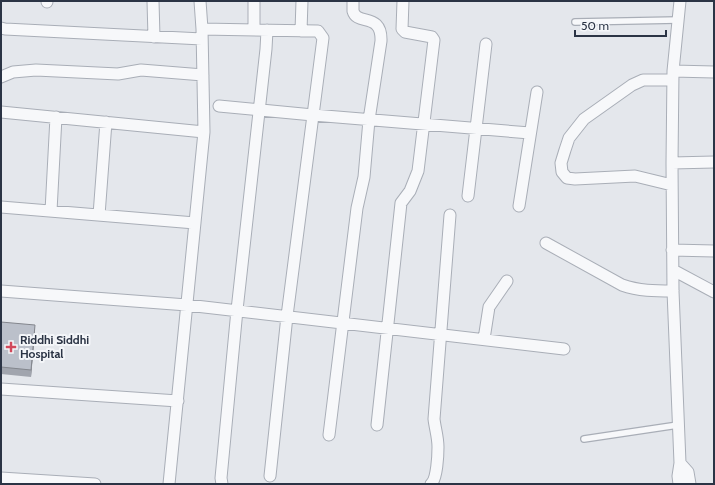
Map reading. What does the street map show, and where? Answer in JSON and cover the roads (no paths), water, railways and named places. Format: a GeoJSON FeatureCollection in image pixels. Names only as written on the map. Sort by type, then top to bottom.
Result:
{"type":"FeatureCollection","features":[{"type":"Feature","properties":{"kind":"street"},"geometry":{"type":"LineString","coordinates":[[153,1],[154,37]]}},
{"type":"Feature","properties":{"kind":"street"},"geometry":{"type":"LineString","coordinates":[[169,484],[204,132],[200,1]]}},
{"type":"Feature","properties":{"kind":"street"},"geometry":{"type":"LineString","coordinates":[[254,1],[254,30]]}},
{"type":"Feature","properties":{"kind":"street"},"geometry":{"type":"LineString","coordinates":[[301,31],[302,1]]}},
{"type":"Feature","properties":{"kind":"street"},"geometry":{"type":"LineString","coordinates":[[329,435],[342,322],[357,208],[364,177],[369,120],[381,35],[380,28],[375,22],[356,15],[354,12],[353,1]]}},
{"type":"Feature","properties":{"kind":"street"},"geometry":{"type":"LineString","coordinates":[[377,425],[401,203],[410,191],[418,171],[434,40],[432,37],[427,35],[405,32],[402,29],[403,1]]}},
{"type":"Feature","properties":{"kind":"street"},"geometry":{"type":"LineString","coordinates":[[680,1],[673,75],[672,163],[672,270],[680,463],[678,476],[680,484]]}},
{"type":"Feature","properties":{"kind":"street"},"geometry":{"type":"LineString","coordinates":[[1,28],[154,37],[254,30],[318,31],[323,38],[287,316],[270,476]]}},
{"type":"Feature","properties":{"kind":"street"},"geometry":{"type":"LineString","coordinates":[[222,484],[221,478],[237,310],[267,30]]}},
{"type":"Feature","properties":{"kind":"street"},"geometry":{"type":"LineString","coordinates":[[468,196],[486,44]]}},
{"type":"Feature","properties":{"kind":"street"},"geometry":{"type":"LineString","coordinates":[[1,77],[14,72],[36,70],[118,74],[141,70],[203,75]]}},
{"type":"Feature","properties":{"kind":"street"},"geometry":{"type":"LineString","coordinates":[[672,185],[635,176],[575,179],[567,178],[562,172],[561,163],[569,138],[584,119],[632,85],[642,80],[673,75],[714,72]]}},
{"type":"Feature","properties":{"kind":"street"},"geometry":{"type":"LineString","coordinates":[[519,206],[537,92]]}},
{"type":"Feature","properties":{"kind":"street"},"geometry":{"type":"LineString","coordinates":[[218,106],[530,133]]}},
{"type":"Feature","properties":{"kind":"street"},"geometry":{"type":"LineString","coordinates":[[1,112],[204,132]]}},
{"type":"Feature","properties":{"kind":"street"},"geometry":{"type":"LineString","coordinates":[[51,211],[56,118]]}},
{"type":"Feature","properties":{"kind":"street"},"geometry":{"type":"LineString","coordinates":[[99,215],[106,122]]}},
{"type":"Feature","properties":{"kind":"street"},"geometry":{"type":"LineString","coordinates":[[672,163],[714,162]]}},
{"type":"Feature","properties":{"kind":"street"},"geometry":{"type":"LineString","coordinates":[[1,207],[195,223]]}},
{"type":"Feature","properties":{"kind":"street"},"geometry":{"type":"LineString","coordinates":[[431,484],[434,482],[436,474],[438,447],[434,418],[450,215]]}},
{"type":"Feature","properties":{"kind":"street"},"geometry":{"type":"LineString","coordinates":[[546,243],[628,287],[646,291],[673,291]]}},
{"type":"Feature","properties":{"kind":"street"},"geometry":{"type":"LineString","coordinates":[[672,250],[714,251]]}},
{"type":"Feature","properties":{"kind":"street"},"geometry":{"type":"LineString","coordinates":[[672,270],[714,292]]}},
{"type":"Feature","properties":{"kind":"street"},"geometry":{"type":"LineString","coordinates":[[484,339],[490,307],[507,281]]}},
{"type":"Feature","properties":{"kind":"street"},"geometry":{"type":"LineString","coordinates":[[1,291],[187,304],[564,349]]}},
{"type":"Feature","properties":{"kind":"street"},"geometry":{"type":"LineString","coordinates":[[1,389],[178,400]]}},
{"type":"Feature","properties":{"kind":"street"},"geometry":{"type":"LineString","coordinates":[[680,463],[688,472],[690,484]]}},
{"type":"Feature","properties":{"kind":"street"},"geometry":{"type":"LineString","coordinates":[[1,478],[95,484]]}},
{"type":"Feature","properties":{"kind":"lane"},"geometry":{"type":"LineString","coordinates":[[575,22],[678,20]]}},
{"type":"Feature","properties":{"kind":"lane"},"geometry":{"type":"LineString","coordinates":[[584,439],[678,425]]}},
{"type":"Feature","properties":{"kind":"place","name":"Riddhi Siddhi Hospital"},"geometry":{"type":"Point","coordinates":[11,347]}}]}
